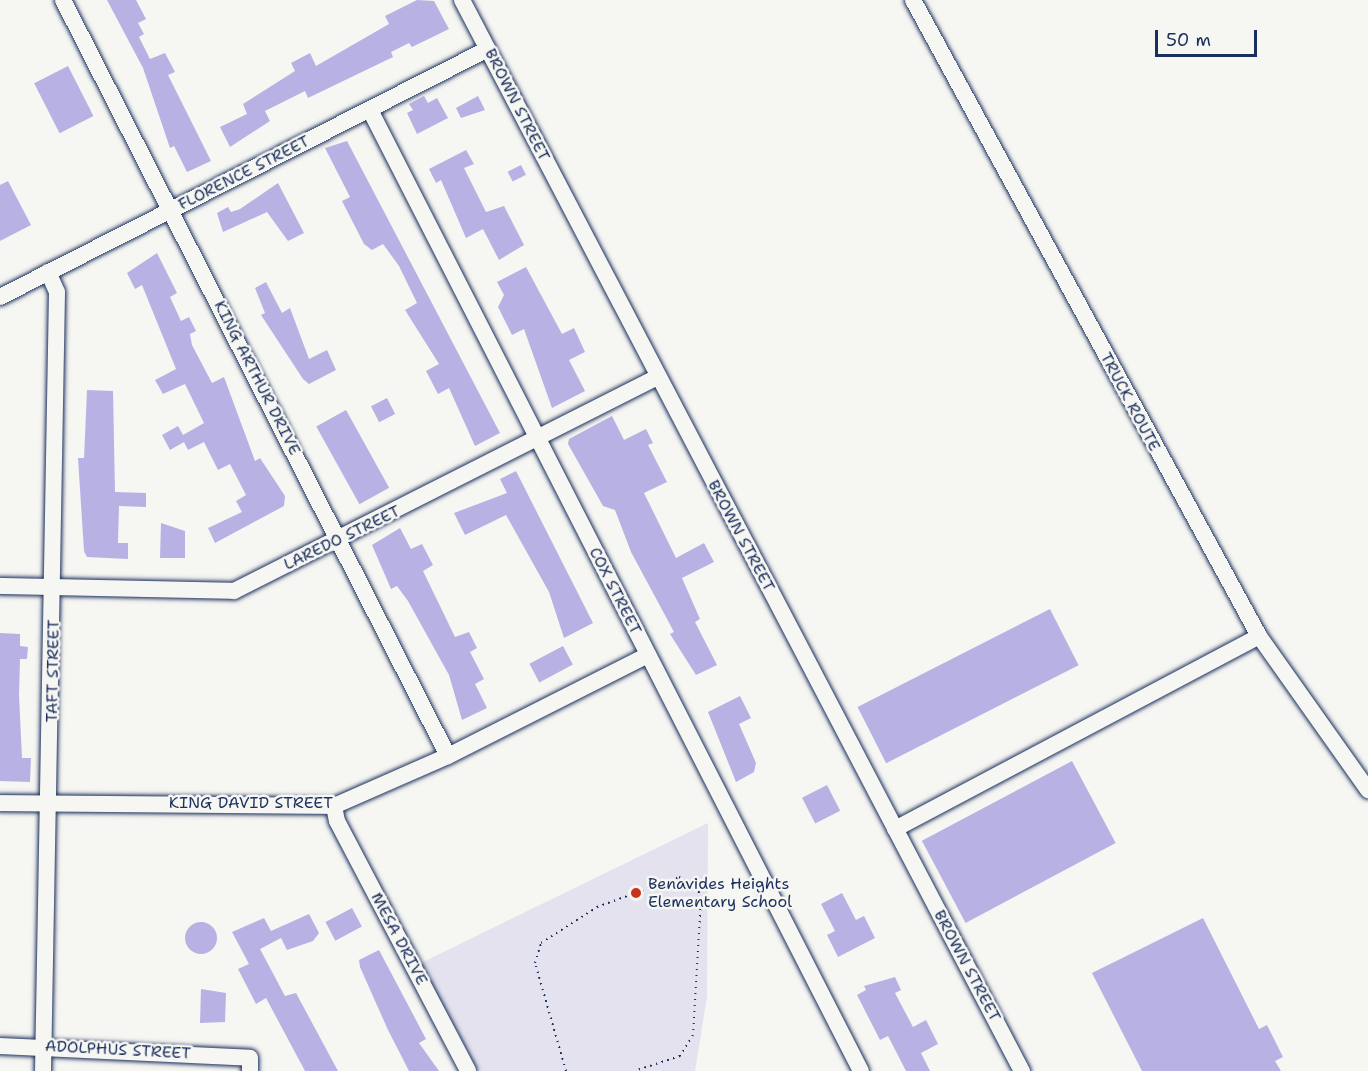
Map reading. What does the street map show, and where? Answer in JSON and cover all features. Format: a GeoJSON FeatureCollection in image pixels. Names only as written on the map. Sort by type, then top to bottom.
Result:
{"type":"FeatureCollection","features":[{"type":"Feature","properties":{"kind":"street","name":"KING ARTHUR DRIVE"},"geometry":{"type":"LineString","coordinates":[[63,0],[448,756]]}},
{"type":"Feature","properties":{"kind":"street","name":"BROWN STREET"},"geometry":{"type":"LineString","coordinates":[[462,0],[1022,1071]]}},
{"type":"Feature","properties":{"kind":"street","name":"TRUCK ROUTE"},"geometry":{"type":"LineString","coordinates":[[913,0],[1258,636],[1368,790]]}},
{"type":"Feature","properties":{"kind":"street","name":"FLORENCE STREET"},"geometry":{"type":"LineString","coordinates":[[0,297],[488,49]]}},
{"type":"Feature","properties":{"kind":"street","name":"COX STREET"},"geometry":{"type":"LineString","coordinates":[[370,110],[861,1071]]}},
{"type":"Feature","properties":{"kind":"street","name":"TAFT STREET"},"geometry":{"type":"LineString","coordinates":[[43,1071],[51,802],[57,292],[48,272]]}},
{"type":"Feature","properties":{"kind":"street","name":"LAREDO STREET"},"geometry":{"type":"LineString","coordinates":[[0,586],[234,591],[340,540],[658,377]]}},
{"type":"Feature","properties":{"kind":"street"},"geometry":{"type":"LineString","coordinates":[[895,829],[1258,636]]}},
{"type":"Feature","properties":{"kind":"street","name":"KING DAVID STREET"},"geometry":{"type":"LineString","coordinates":[[0,803],[334,806],[448,756],[648,655]]}},
{"type":"Feature","properties":{"kind":"street","name":"MESA DRIVE"},"geometry":{"type":"LineString","coordinates":[[334,806],[337,821],[468,1071]]}},
{"type":"Feature","properties":{"kind":"street","name":"ADOLPHUS STREET"},"geometry":{"type":"LineString","coordinates":[[0,1046],[43,1046],[250,1058],[250,1071]]}},
{"type":"Feature","properties":{"kind":"path"},"geometry":{"type":"LineString","coordinates":[[566,1071],[535,963],[541,943],[597,908],[680,877],[696,886],[701,897],[693,1035],[680,1056],[634,1071]]}},
{"type":"Feature","properties":{"kind":"shaded area","name":"Benavides Heights Elementary School"},"geometry":{"type":"Polygon","coordinates":[[[708,823],[707,997],[695,1071],[478,1071],[421,963],[708,823]]]}},
{"type":"Feature","properties":{"kind":"building"},"geometry":{"type":"Polygon","coordinates":[[[107,0],[136,0],[146,19],[138,23],[144,34],[139,37],[150,59],[165,53],[175,72],[168,75],[211,161],[187,172],[174,146],[170,148],[143,68],[107,0]]]}},
{"type":"Feature","properties":{"kind":"building"},"geometry":{"type":"Polygon","coordinates":[[[417,0],[434,1],[449,29],[412,47],[409,43],[391,52],[393,57],[308,98],[305,91],[265,111],[270,121],[230,147],[220,127],[247,114],[243,104],[295,71],[291,63],[310,53],[316,66],[389,24],[385,16],[417,0]]]}},
{"type":"Feature","properties":{"kind":"building"},"geometry":{"type":"Polygon","coordinates":[[[68,66],[93,116],[60,133],[34,83],[68,66]]]}},
{"type":"Feature","properties":{"kind":"building"},"geometry":{"type":"Polygon","coordinates":[[[424,96],[428,103],[437,98],[448,118],[417,134],[407,113],[413,110],[409,104],[424,96]]]}},
{"type":"Feature","properties":{"kind":"building"},"geometry":{"type":"Polygon","coordinates":[[[478,96],[485,110],[461,118],[456,108],[478,96]]]}},
{"type":"Feature","properties":{"kind":"building"},"geometry":{"type":"Polygon","coordinates":[[[347,141],[500,433],[475,446],[449,388],[438,394],[426,371],[439,364],[405,310],[417,303],[399,266],[383,244],[372,250],[364,244],[342,201],[350,197],[325,148],[347,141]]]}},
{"type":"Feature","properties":{"kind":"building"},"geometry":{"type":"Polygon","coordinates":[[[466,150],[474,164],[464,168],[486,212],[504,206],[524,245],[499,260],[483,229],[466,238],[441,180],[436,183],[429,169],[466,150]]]}},
{"type":"Feature","properties":{"kind":"building"},"geometry":{"type":"Polygon","coordinates":[[[521,165],[526,175],[513,182],[508,172],[521,165]]]}},
{"type":"Feature","properties":{"kind":"building"},"geometry":{"type":"Polygon","coordinates":[[[8,181],[31,225],[0,241],[0,185],[8,181]]]}},
{"type":"Feature","properties":{"kind":"building"},"geometry":{"type":"Polygon","coordinates":[[[278,183],[304,233],[288,241],[267,212],[223,232],[217,213],[228,207],[231,212],[240,209],[278,183]]]}},
{"type":"Feature","properties":{"kind":"building"},"geometry":{"type":"Polygon","coordinates":[[[157,253],[177,293],[170,297],[181,321],[189,317],[196,331],[190,334],[192,345],[212,383],[224,377],[255,461],[260,458],[285,496],[284,506],[215,543],[208,528],[242,512],[236,501],[246,495],[230,464],[218,470],[204,442],[188,450],[184,442],[170,450],[162,435],[178,426],[183,435],[204,423],[185,384],[163,394],[155,380],[176,369],[142,285],[135,289],[127,273],[157,253]]]}},
{"type":"Feature","properties":{"kind":"building"},"geometry":{"type":"Polygon","coordinates":[[[526,267],[562,334],[574,328],[585,352],[569,360],[585,391],[552,408],[524,329],[512,335],[498,307],[504,295],[497,282],[526,267]]]}},
{"type":"Feature","properties":{"kind":"building"},"geometry":{"type":"Polygon","coordinates":[[[266,282],[282,313],[290,308],[309,359],[327,350],[336,370],[309,384],[303,379],[261,315],[265,313],[255,288],[266,282]]]}},
{"type":"Feature","properties":{"kind":"building"},"geometry":{"type":"Polygon","coordinates":[[[87,390],[113,391],[115,492],[146,493],[146,507],[119,506],[118,543],[128,543],[128,559],[87,557],[84,551],[78,458],[84,458],[87,390]]]}},
{"type":"Feature","properties":{"kind":"building"},"geometry":{"type":"Polygon","coordinates":[[[387,398],[395,414],[379,422],[371,406],[387,398]]]}},
{"type":"Feature","properties":{"kind":"building"},"geometry":{"type":"Polygon","coordinates":[[[346,410],[389,488],[359,504],[316,426],[346,410]]]}},
{"type":"Feature","properties":{"kind":"building"},"geometry":{"type":"Polygon","coordinates":[[[612,416],[624,440],[646,429],[653,443],[648,445],[667,482],[644,493],[676,558],[704,543],[714,562],[682,578],[700,619],[695,622],[717,665],[696,675],[670,634],[674,632],[631,552],[615,510],[603,506],[568,444],[569,439],[612,416]]]}},
{"type":"Feature","properties":{"kind":"building"},"geometry":{"type":"Polygon","coordinates":[[[516,471],[593,623],[564,638],[549,592],[506,515],[465,535],[454,513],[507,493],[500,479],[516,471]]]}},
{"type":"Feature","properties":{"kind":"building"},"geometry":{"type":"Polygon","coordinates":[[[161,523],[185,531],[185,558],[160,558],[161,523]]]}},
{"type":"Feature","properties":{"kind":"building"},"geometry":{"type":"Polygon","coordinates":[[[400,528],[411,549],[422,544],[433,565],[423,571],[455,637],[469,632],[477,648],[470,652],[484,679],[475,684],[487,708],[462,720],[449,675],[408,601],[397,586],[391,589],[372,545],[400,528]]]}},
{"type":"Feature","properties":{"kind":"building"},"geometry":{"type":"Polygon","coordinates":[[[1050,609],[1079,665],[886,763],[858,707],[1050,609]]]}},
{"type":"Feature","properties":{"kind":"building"},"geometry":{"type":"Polygon","coordinates":[[[0,633],[20,634],[20,646],[28,647],[27,659],[20,659],[19,695],[22,758],[31,758],[30,782],[0,781],[0,633]]]}},
{"type":"Feature","properties":{"kind":"building"},"geometry":{"type":"Polygon","coordinates":[[[563,646],[573,665],[539,682],[529,664],[563,646]]]}},
{"type":"Feature","properties":{"kind":"building"},"geometry":{"type":"Polygon","coordinates":[[[740,696],[751,718],[739,724],[756,763],[754,772],[736,782],[708,712],[740,696]]]}},
{"type":"Feature","properties":{"kind":"building"},"geometry":{"type":"Polygon","coordinates":[[[1072,761],[1116,843],[966,923],[922,841],[1072,761]]]}},
{"type":"Feature","properties":{"kind":"building"},"geometry":{"type":"Polygon","coordinates":[[[827,785],[840,811],[815,824],[802,798],[827,785]]]}},
{"type":"Feature","properties":{"kind":"building"},"geometry":{"type":"Polygon","coordinates":[[[842,893],[856,920],[864,916],[875,938],[838,957],[827,935],[835,931],[821,904],[842,893]]]}},
{"type":"Feature","properties":{"kind":"building"},"geometry":{"type":"Polygon","coordinates":[[[352,908],[362,927],[335,941],[326,922],[352,908]]]}},
{"type":"Feature","properties":{"kind":"building"},"geometry":{"type":"Polygon","coordinates":[[[309,914],[319,933],[313,941],[287,950],[281,938],[260,949],[285,996],[296,993],[338,1071],[305,1071],[266,998],[256,1004],[238,969],[249,964],[232,932],[264,918],[271,931],[309,914]]]}},
{"type":"Feature","properties":{"kind":"building"},"geometry":{"type":"Polygon","coordinates":[[[1203,918],[1259,1029],[1267,1025],[1283,1057],[1275,1061],[1281,1071],[1142,1071],[1092,973],[1203,918]]]}},
{"type":"Feature","properties":{"kind":"building"},"geometry":{"type":"Polygon","coordinates":[[[201,922],[213,926],[217,938],[213,950],[201,954],[189,950],[185,938],[189,926],[201,922]]]}},
{"type":"Feature","properties":{"kind":"building"},"geometry":{"type":"Polygon","coordinates":[[[379,950],[426,1039],[419,1043],[439,1071],[409,1071],[388,1030],[359,960],[379,950]]]}},
{"type":"Feature","properties":{"kind":"building"},"geometry":{"type":"Polygon","coordinates":[[[895,977],[901,990],[895,993],[913,1027],[926,1020],[938,1044],[921,1053],[930,1071],[906,1071],[888,1036],[880,1040],[857,995],[866,990],[864,986],[895,977]]]}},
{"type":"Feature","properties":{"kind":"building"},"geometry":{"type":"Polygon","coordinates":[[[201,989],[226,993],[225,1022],[200,1023],[201,989]]]}},
{"type":"Feature","properties":{"kind":"place","name":"Benavides Heights Elementary School"},"geometry":{"type":"Point","coordinates":[636,893]}}]}
